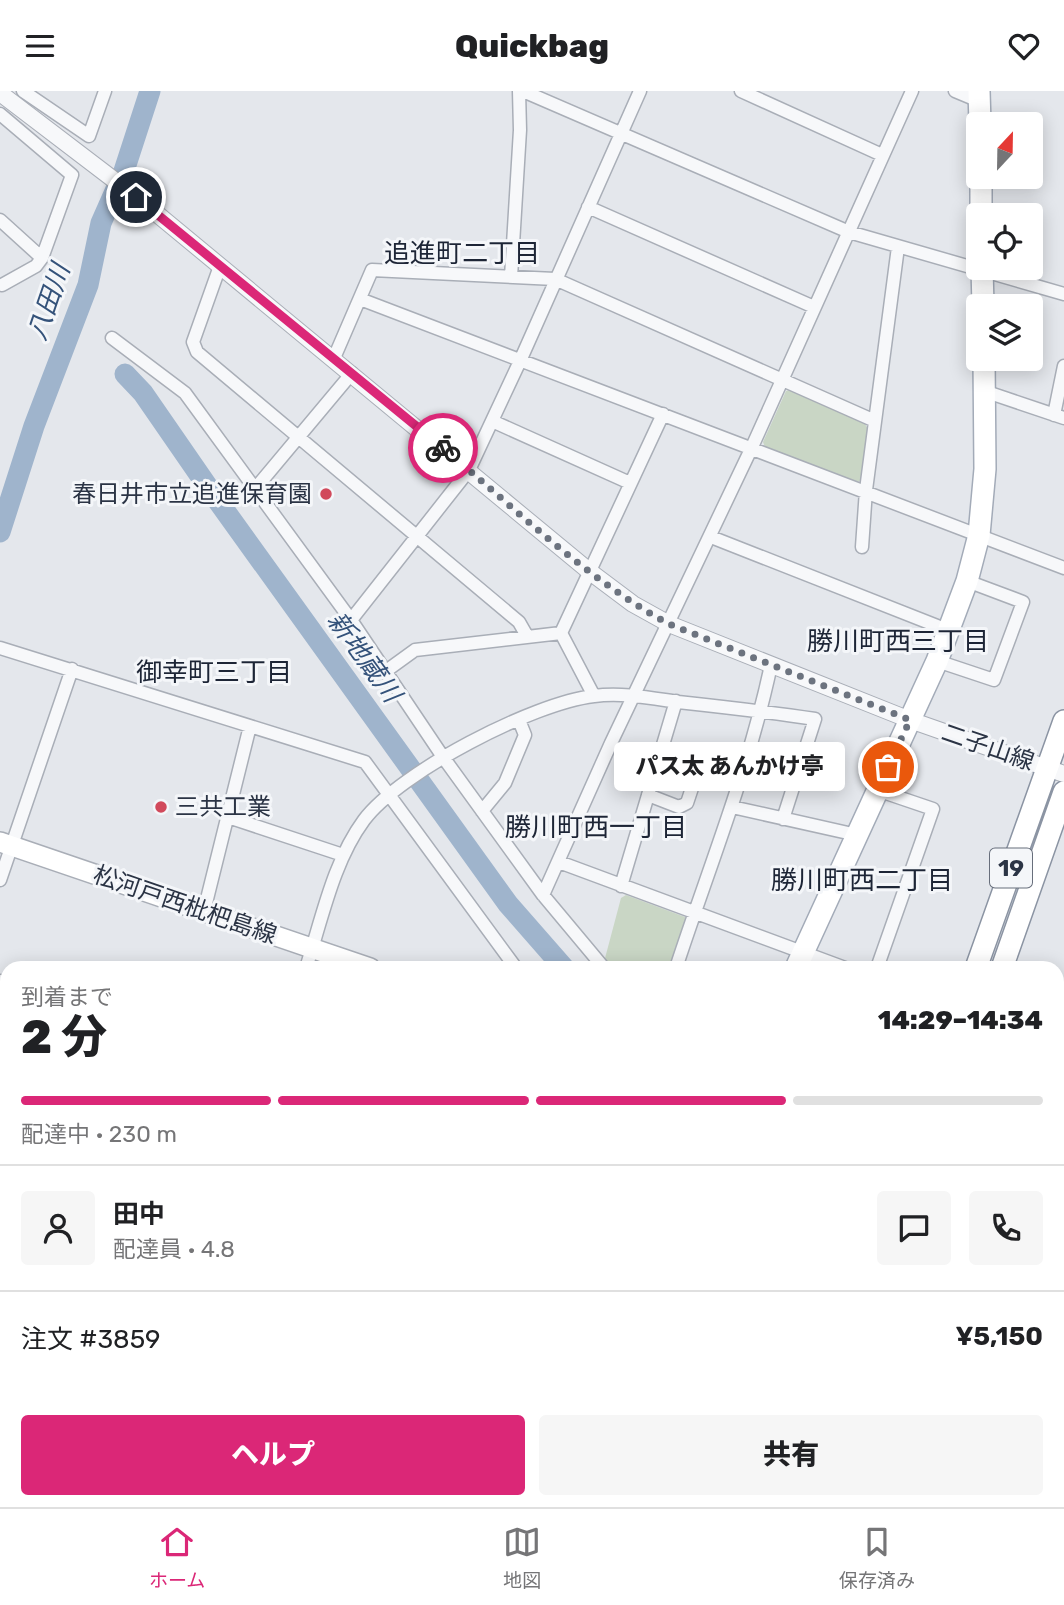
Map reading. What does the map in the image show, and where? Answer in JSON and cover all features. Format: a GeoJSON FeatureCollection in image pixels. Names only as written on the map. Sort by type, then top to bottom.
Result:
{"type":"FeatureCollection","features":[{"type":"Feature","properties":{"kind":"main road"},"geometry":{"type":"LineString","coordinates":[[799,960],[950,631],[967,580],[979,535],[985,469],[984,371]]}},
{"type":"Feature","properties":{"kind":"main road","name":"19"},"geometry":{"type":"LineString","coordinates":[[979,961],[1055,771],[1064,721]]}},
{"type":"Feature","properties":{"kind":"main road","name":"19"},"geometry":{"type":"LineString","coordinates":[[1004,961],[1064,792]]}},
{"type":"Feature","properties":{"kind":"main road","name":"松河戸西枇杷島線"},"geometry":{"type":"LineString","coordinates":[[6,844],[349,961]]}},
{"type":"Feature","properties":{"kind":"street"},"geometry":{"type":"LineString","coordinates":[[23,91],[89,137],[105,91]]}},
{"type":"Feature","properties":{"kind":"street"},"geometry":{"type":"LineString","coordinates":[[511,277],[521,91],[849,232],[966,265]]}},
{"type":"Feature","properties":{"kind":"street"},"geometry":{"type":"LineString","coordinates":[[351,620],[469,470],[640,91]]}},
{"type":"Feature","properties":{"kind":"street"},"geometry":{"type":"LineString","coordinates":[[741,91],[882,155]]}},
{"type":"Feature","properties":{"kind":"street"},"geometry":{"type":"LineString","coordinates":[[543,895],[611,743],[711,537],[912,91]]}},
{"type":"Feature","properties":{"kind":"street"},"geometry":{"type":"LineString","coordinates":[[955,91],[979,96]]}},
{"type":"Feature","properties":{"kind":"street","name":"二子山線"},"geometry":{"type":"LineString","coordinates":[[0,93],[136,197],[589,571],[633,604],[669,624],[771,665],[910,720],[1055,771]]}},
{"type":"Feature","properties":{"kind":"street"},"geometry":{"type":"LineString","coordinates":[[0,114],[72,175],[42,258],[36,266],[1,287]]}},
{"type":"Feature","properties":{"kind":"street"},"geometry":{"type":"LineString","coordinates":[[588,207],[814,307]]}},
{"type":"Feature","properties":{"kind":"street"},"geometry":{"type":"LineString","coordinates":[[0,219],[42,258]]}},
{"type":"Feature","properties":{"kind":"street"},"geometry":{"type":"LineString","coordinates":[[862,547],[866,490],[898,247]]}},
{"type":"Feature","properties":{"kind":"street"},"geometry":{"type":"LineString","coordinates":[[220,266],[193,342],[197,352],[519,622],[527,636]]}},
{"type":"Feature","properties":{"kind":"street"},"geometry":{"type":"LineString","coordinates":[[334,358],[372,270],[555,279],[875,421]]}},
{"type":"Feature","properties":{"kind":"street"},"geometry":{"type":"LineString","coordinates":[[1018,280],[1064,294]]}},
{"type":"Feature","properties":{"kind":"street"},"geometry":{"type":"LineString","coordinates":[[360,299],[866,490],[1064,568]]}},
{"type":"Feature","properties":{"kind":"street"},"geometry":{"type":"LineString","coordinates":[[112,338],[185,393],[351,620],[443,757],[543,895],[598,961]]}},
{"type":"Feature","properties":{"kind":"street"},"geometry":{"type":"LineString","coordinates":[[984,391],[1059,416],[1064,366]]}},
{"type":"Feature","properties":{"kind":"street"},"geometry":{"type":"LineString","coordinates":[[255,489],[352,373]]}},
{"type":"Feature","properties":{"kind":"street"},"geometry":{"type":"LineString","coordinates":[[561,633],[663,414]]}},
{"type":"Feature","properties":{"kind":"street"},"geometry":{"type":"LineString","coordinates":[[492,421],[631,483]]}},
{"type":"Feature","properties":{"kind":"street"},"geometry":{"type":"LineString","coordinates":[[711,537],[950,631]]}},
{"type":"Feature","properties":{"kind":"street"},"geometry":{"type":"LineString","coordinates":[[937,660],[994,680],[999,667],[1023,602],[967,580]]}},
{"type":"Feature","properties":{"kind":"street"},"geometry":{"type":"LineString","coordinates":[[386,671],[415,650],[561,633]]}},
{"type":"Feature","properties":{"kind":"street"},"geometry":{"type":"LineString","coordinates":[[561,633],[594,696]]}},
{"type":"Feature","properties":{"kind":"street"},"geometry":{"type":"LineString","coordinates":[[0,647],[365,762],[388,797],[511,961]]}},
{"type":"Feature","properties":{"kind":"street"},"geometry":{"type":"LineString","coordinates":[[678,961],[733,807],[761,711],[771,665]]}},
{"type":"Feature","properties":{"kind":"street"},"geometry":{"type":"LineString","coordinates":[[0,880],[6,844],[72,669]]}},
{"type":"Feature","properties":{"kind":"street"},"geometry":{"type":"LineString","coordinates":[[308,961],[343,855],[365,819],[388,797],[443,757],[546,707],[594,696],[634,696],[815,719],[783,819]]}},
{"type":"Feature","properties":{"kind":"street"},"geometry":{"type":"LineString","coordinates":[[621,886],[676,701]]}},
{"type":"Feature","properties":{"kind":"street"},"geometry":{"type":"LineString","coordinates":[[482,810],[505,783],[525,735],[519,720]]}},
{"type":"Feature","properties":{"kind":"street"},"geometry":{"type":"LineString","coordinates":[[204,911],[250,726]]}},
{"type":"Feature","properties":{"kind":"street"},"geometry":{"type":"LineString","coordinates":[[648,795],[679,807],[687,803],[692,788],[690,780],[656,768]]}},
{"type":"Feature","properties":{"kind":"street"},"geometry":{"type":"LineString","coordinates":[[877,790],[933,809],[879,961]]}},
{"type":"Feature","properties":{"kind":"street"},"geometry":{"type":"LineString","coordinates":[[733,807],[857,835]]}},
{"type":"Feature","properties":{"kind":"street"},"geometry":{"type":"LineString","coordinates":[[228,817],[343,855]]}},
{"type":"Feature","properties":{"kind":"street"},"geometry":{"type":"LineString","coordinates":[[559,862],[694,914],[799,960]]}},
{"type":"Feature","properties":{"kind":"green space"},"geometry":{"type":"Polygon","coordinates":[[[790,390],[865,424],[868,429],[862,479],[858,482],[765,447],[763,442],[786,391],[790,390]]]}},
{"type":"Feature","properties":{"kind":"green space"},"geometry":{"type":"Polygon","coordinates":[[[626,895],[685,917],[687,922],[674,961],[604,961],[621,898],[626,895]]]}},
{"type":"Feature","properties":{"kind":"waterway","name":"八田川"},"geometry":{"type":"LineString","coordinates":[[0,532],[34,426],[88,285],[101,223],[124,171],[150,91]]}},
{"type":"Feature","properties":{"kind":"waterway","name":"新地蔵川"},"geometry":{"type":"LineString","coordinates":[[125,374],[143,393],[508,904],[558,961]]}},
{"type":"Feature","properties":{"kind":"way so far"},"geometry":{"type":"LineString","coordinates":[[443,448],[589,571],[633,604],[669,624],[910,720],[888,767]]}},
{"type":"Feature","properties":{"kind":"place","name":"春日井市立追進保育園"},"geometry":{"type":"Point","coordinates":[326,494]}},
{"type":"Feature","properties":{"kind":"place","name":"パス太 あんかけ亭"},"geometry":{"type":"Point","coordinates":[888,767]}},
{"type":"Feature","properties":{"kind":"place","name":"三共工業"},"geometry":{"type":"Point","coordinates":[161,807]}},
{"type":"Feature","properties":{"kind":"district","name":"追進町二丁目"},"geometry":{"type":"Point","coordinates":[462,253]}},
{"type":"Feature","properties":{"kind":"district","name":"勝川町西三丁目"},"geometry":{"type":"Point","coordinates":[898,641]}},
{"type":"Feature","properties":{"kind":"district","name":"御幸町三丁目"},"geometry":{"type":"Point","coordinates":[214,672]}},
{"type":"Feature","properties":{"kind":"district","name":"勝川町西一丁目"},"geometry":{"type":"Point","coordinates":[596,827]}},
{"type":"Feature","properties":{"kind":"district","name":"勝川町西二丁目"},"geometry":{"type":"Point","coordinates":[862,880]}},
{"type":"Feature","properties":{"kind":"route"},"geometry":{"type":"LineString","coordinates":[[136,197],[443,448]]}}]}
